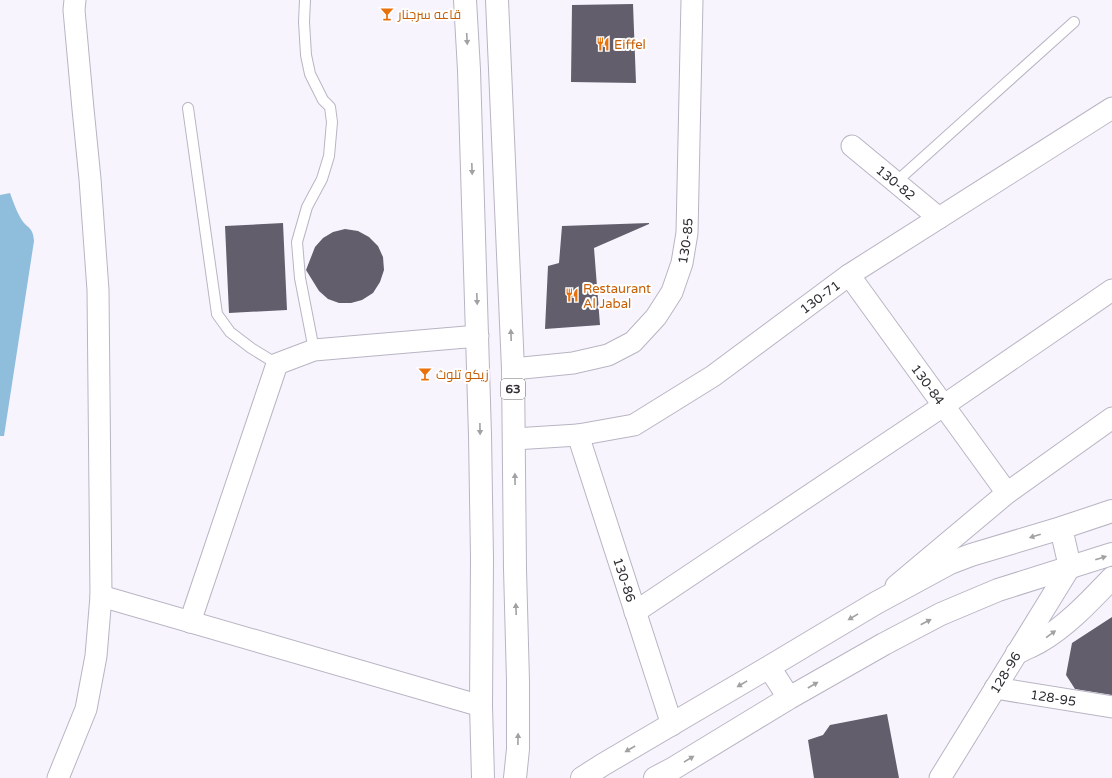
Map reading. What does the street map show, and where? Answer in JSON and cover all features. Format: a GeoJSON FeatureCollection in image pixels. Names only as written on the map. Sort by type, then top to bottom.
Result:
{"type":"FeatureCollection","features":[{"type":"Feature","properties":{"kind":"main road"},"geometry":{"type":"LineString","coordinates":[[465,0],[469,70],[478,336],[482,558],[481,706],[483,778]]}},
{"type":"Feature","properties":{"kind":"main road","name":"63"},"geometry":{"type":"LineString","coordinates":[[497,0],[513,369],[515,569],[518,681],[518,750],[515,778]]}},
{"type":"Feature","properties":{"kind":"main road"},"geometry":{"type":"LineString","coordinates":[[582,778],[876,603],[950,563],[1112,511]]}},
{"type":"Feature","properties":{"kind":"main road"},"geometry":{"type":"LineString","coordinates":[[1061,528],[1070,568]]}},
{"type":"Feature","properties":{"kind":"main road"},"geometry":{"type":"LineString","coordinates":[[655,778],[789,698],[884,644],[941,614],[998,590],[1112,554]]}},
{"type":"Feature","properties":{"kind":"main road"},"geometry":{"type":"LineString","coordinates":[[1017,653],[1040,641],[1061,626],[1081,610],[1112,578]]}},
{"type":"Feature","properties":{"kind":"main road"},"geometry":{"type":"LineString","coordinates":[[769,667],[789,698]]}},
{"type":"Feature","properties":{"kind":"street"},"geometry":{"type":"LineString","coordinates":[[58,778],[86,709],[96,656],[101,596],[98,290],[74,0]]}},
{"type":"Feature","properties":{"kind":"street","name":"130-85"},"geometry":{"type":"LineString","coordinates":[[513,369],[573,363],[608,355],[633,342],[656,317],[672,292],[682,264],[687,233],[692,0]]}},
{"type":"Feature","properties":{"kind":"street","name":"130-71"},"geometry":{"type":"LineString","coordinates":[[514,438],[578,435],[634,425],[713,376],[849,275],[1112,108]]}},
{"type":"Feature","properties":{"kind":"street","name":"130-82"},"geometry":{"type":"LineString","coordinates":[[852,146],[939,218]]}},
{"type":"Feature","properties":{"kind":"street","name":"130-84"},"geometry":{"type":"LineString","coordinates":[[849,275],[1007,493]]}},
{"type":"Feature","properties":{"kind":"street"},"geometry":{"type":"LineString","coordinates":[[635,612],[943,406],[1112,290]]}},
{"type":"Feature","properties":{"kind":"street"},"geometry":{"type":"LineString","coordinates":[[190,622],[277,364],[314,350],[478,336]]}},
{"type":"Feature","properties":{"kind":"street"},"geometry":{"type":"LineString","coordinates":[[876,603],[1007,493],[1112,418]]}},
{"type":"Feature","properties":{"kind":"street","name":"130-86"},"geometry":{"type":"LineString","coordinates":[[578,435],[672,725]]}},
{"type":"Feature","properties":{"kind":"street","name":"128-96"},"geometry":{"type":"LineString","coordinates":[[940,778],[1070,568]]}},
{"type":"Feature","properties":{"kind":"street"},"geometry":{"type":"LineString","coordinates":[[101,596],[481,706]]}},
{"type":"Feature","properties":{"kind":"street","name":"128-95"},"geometry":{"type":"LineString","coordinates":[[995,688],[1112,707]]}},
{"type":"Feature","properties":{"kind":"lane"},"geometry":{"type":"LineString","coordinates":[[305,0],[304,22],[306,55],[310,74],[323,100],[330,107],[332,122],[329,156],[322,178],[307,207],[297,242],[300,278],[314,350]]}},
{"type":"Feature","properties":{"kind":"lane"},"geometry":{"type":"LineString","coordinates":[[896,182],[1074,22]]}},
{"type":"Feature","properties":{"kind":"lane"},"geometry":{"type":"LineString","coordinates":[[188,108],[217,314],[230,332],[251,348],[277,364]]}},
{"type":"Feature","properties":{"kind":"water"},"geometry":{"type":"Polygon","coordinates":[[[10,193],[22,221],[32,232],[34,241],[4,436],[0,436],[0,195],[10,193]]]}},
{"type":"Feature","properties":{"kind":"building","name":"Eiffel"},"geometry":{"type":"Polygon","coordinates":[[[633,4],[636,83],[571,82],[572,5],[633,4]]]}},
{"type":"Feature","properties":{"kind":"building"},"geometry":{"type":"Polygon","coordinates":[[[283,223],[287,310],[229,313],[225,226],[283,223]]]}},
{"type":"Feature","properties":{"kind":"building","name":"Restaurant Al Jabal"},"geometry":{"type":"Polygon","coordinates":[[[649,223],[594,248],[600,325],[545,329],[548,266],[559,263],[562,226],[649,223]]]}},
{"type":"Feature","properties":{"kind":"building"},"geometry":{"type":"Polygon","coordinates":[[[345,229],[358,231],[369,237],[378,246],[383,257],[384,270],[380,282],[373,293],[362,300],[351,303],[339,303],[328,299],[319,291],[306,270],[315,247],[323,238],[333,232],[345,229]]]}},
{"type":"Feature","properties":{"kind":"building"},"geometry":{"type":"Polygon","coordinates":[[[1112,617],[1112,695],[1075,689],[1066,675],[1072,643],[1112,617]]]}},
{"type":"Feature","properties":{"kind":"building"},"geometry":{"type":"Polygon","coordinates":[[[887,714],[899,778],[814,778],[808,740],[823,735],[830,725],[887,714]]]}},
{"type":"Feature","properties":{"kind":"place","name":"قاعه سرجنار"},"geometry":{"type":"Point","coordinates":[387,14]}},
{"type":"Feature","properties":{"kind":"place","name":"Eiffel"},"geometry":{"type":"Point","coordinates":[603,44]}},
{"type":"Feature","properties":{"kind":"place","name":"Restaurant Al Jabal"},"geometry":{"type":"Point","coordinates":[572,295]}},
{"type":"Feature","properties":{"kind":"place","name":"زيكو تلوث"},"geometry":{"type":"Point","coordinates":[425,374]}}]}
